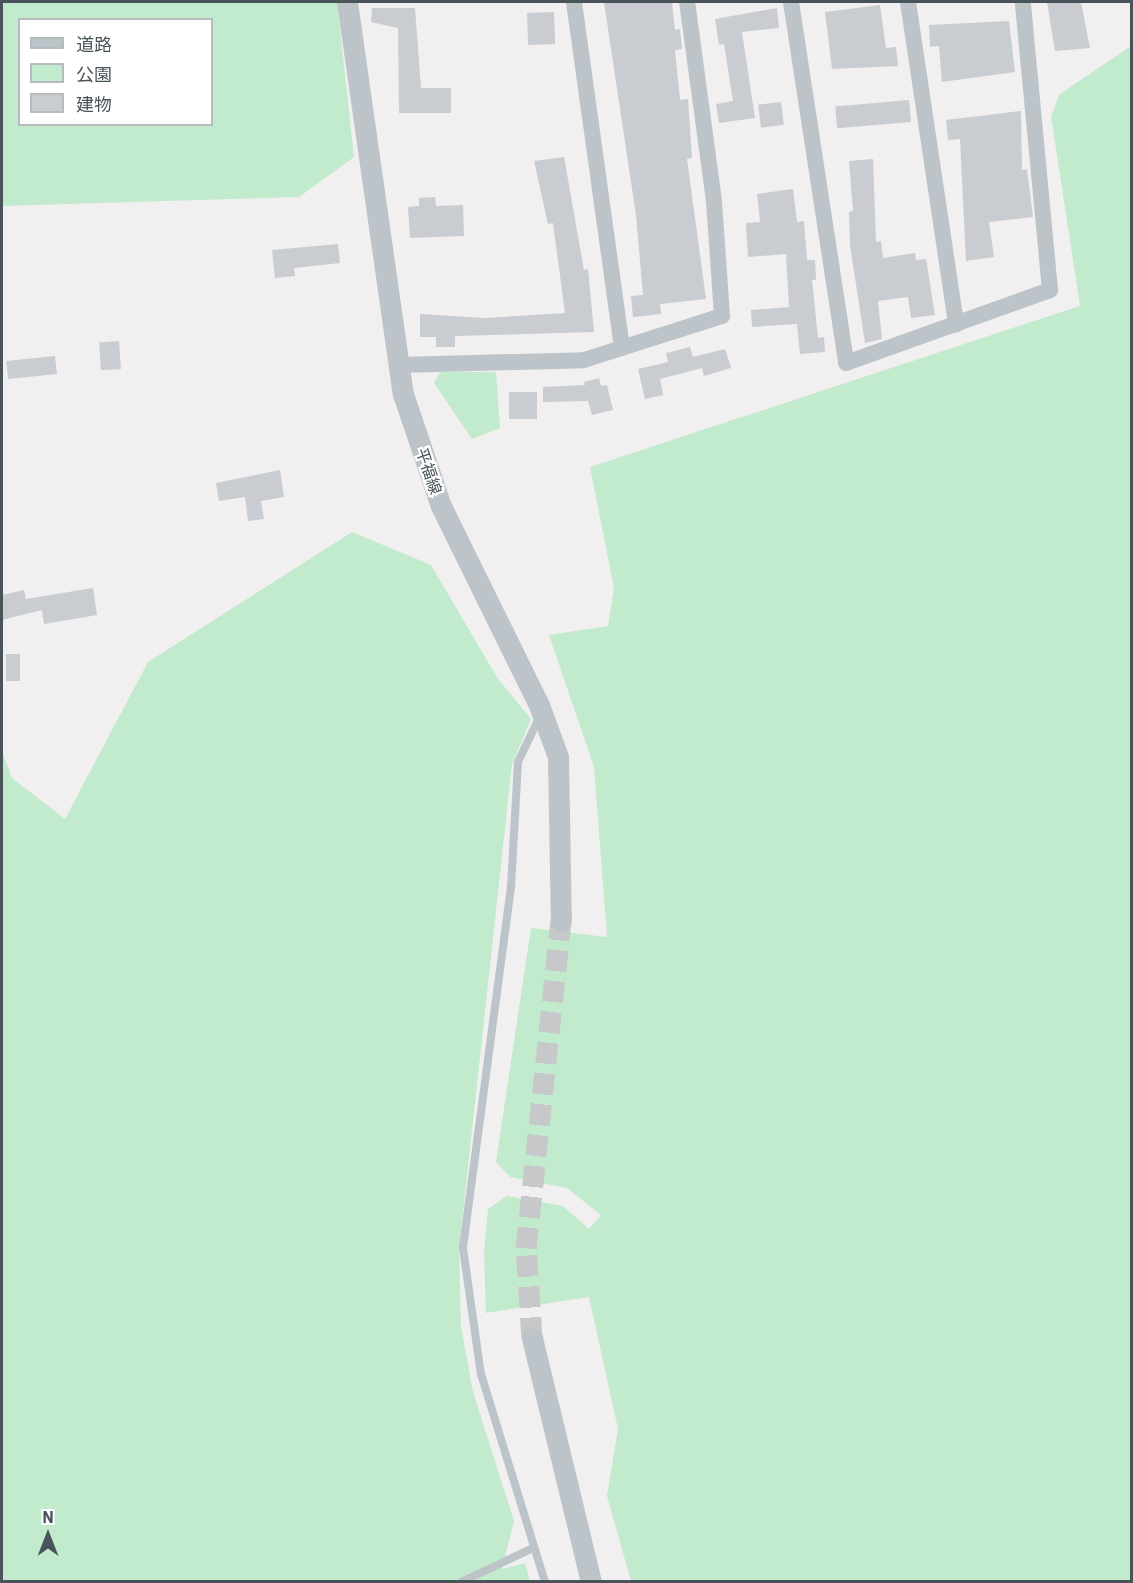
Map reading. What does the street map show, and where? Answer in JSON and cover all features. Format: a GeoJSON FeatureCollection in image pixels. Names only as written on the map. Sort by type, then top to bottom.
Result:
{"type":"FeatureCollection","features":[{"type":"Feature","properties":{"kind":"street","name":"平福線"},"geometry":{"type":"LineString","coordinates":[[347,2],[403,394],[441,506],[542,713],[558,756],[561,921]]}},
{"type":"Feature","properties":{"kind":"street"},"geometry":{"type":"LineString","coordinates":[[574,2],[621,347]]}},
{"type":"Feature","properties":{"kind":"street"},"geometry":{"type":"LineString","coordinates":[[399,365],[584,360],[722,316],[714,201],[687,2]]}},
{"type":"Feature","properties":{"kind":"street"},"geometry":{"type":"LineString","coordinates":[[791,2],[846,363],[1050,290],[1023,2]]}},
{"type":"Feature","properties":{"kind":"street"},"geometry":{"type":"LineString","coordinates":[[908,2],[956,324]]}},
{"type":"Feature","properties":{"kind":"street"},"geometry":{"type":"LineString","coordinates":[[532,1338],[591,1581]]}},
{"type":"Feature","properties":{"kind":"lane"},"geometry":{"type":"LineString","coordinates":[[542,713],[518,762],[511,887],[463,1248],[481,1374],[544,1581]]}},
{"type":"Feature","properties":{"kind":"lane"},"geometry":{"type":"LineString","coordinates":[[461,1581],[533,1548]]}},
{"type":"Feature","properties":{"kind":"green space"},"geometry":{"type":"Polygon","coordinates":[[[2,2],[337,2],[354,157],[299,197],[2,206],[2,2]]]}},
{"type":"Feature","properties":{"kind":"green space"},"geometry":{"type":"Polygon","coordinates":[[[1131,46],[1131,1581],[631,1581],[607,1496],[618,1429],[589,1297],[486,1313],[484,1252],[488,1209],[507,1196],[563,1206],[589,1229],[601,1215],[567,1188],[510,1177],[496,1162],[531,928],[607,937],[594,767],[549,635],[608,626],[614,588],[590,467],[1080,306],[1051,116],[1060,94],[1131,46]]]}},
{"type":"Feature","properties":{"kind":"green space"},"geometry":{"type":"Polygon","coordinates":[[[440,372],[496,372],[500,428],[472,439],[434,383],[440,372]]]}},
{"type":"Feature","properties":{"kind":"green space"},"geometry":{"type":"Polygon","coordinates":[[[352,532],[431,565],[498,679],[531,719],[512,764],[459,1249],[461,1327],[473,1392],[514,1521],[502,1569],[525,1563],[530,1581],[2,1581],[2,751],[12,778],[65,819],[148,662],[352,532]]]}},
{"type":"Feature","properties":{"kind":"building"},"geometry":{"type":"Polygon","coordinates":[[[604,2],[672,2],[675,30],[680,29],[682,49],[675,50],[680,100],[688,99],[692,158],[687,159],[706,299],[660,304],[661,314],[633,317],[631,296],[643,295],[636,215],[604,2]]]}},
{"type":"Feature","properties":{"kind":"building"},"geometry":{"type":"Polygon","coordinates":[[[1047,2],[1081,2],[1090,48],[1055,51],[1047,2]]]}},
{"type":"Feature","properties":{"kind":"building"},"geometry":{"type":"Polygon","coordinates":[[[880,5],[886,48],[896,47],[898,66],[832,69],[825,12],[880,5]]]}},
{"type":"Feature","properties":{"kind":"building"},"geometry":{"type":"Polygon","coordinates":[[[372,8],[415,8],[421,88],[451,88],[451,113],[399,113],[398,28],[371,22],[372,8]]]}},
{"type":"Feature","properties":{"kind":"building"},"geometry":{"type":"Polygon","coordinates":[[[777,8],[779,28],[742,32],[755,118],[719,123],[716,104],[733,101],[724,44],[719,45],[715,19],[777,8]]]}},
{"type":"Feature","properties":{"kind":"building"},"geometry":{"type":"Polygon","coordinates":[[[554,12],[555,44],[528,45],[527,13],[554,12]]]}},
{"type":"Feature","properties":{"kind":"building"},"geometry":{"type":"Polygon","coordinates":[[[1009,21],[1015,72],[942,82],[939,46],[930,47],[929,25],[1009,21]]]}},
{"type":"Feature","properties":{"kind":"building"},"geometry":{"type":"Polygon","coordinates":[[[909,100],[911,122],[837,128],[835,106],[909,100]]]}},
{"type":"Feature","properties":{"kind":"building"},"geometry":{"type":"Polygon","coordinates":[[[781,102],[784,125],[761,128],[758,105],[781,102]]]}},
{"type":"Feature","properties":{"kind":"building"},"geometry":{"type":"Polygon","coordinates":[[[1021,111],[1022,170],[1027,169],[1033,217],[989,222],[994,257],[966,261],[960,139],[948,140],[946,120],[1021,111]]]}},
{"type":"Feature","properties":{"kind":"building"},"geometry":{"type":"Polygon","coordinates":[[[564,157],[584,270],[588,269],[594,332],[455,336],[455,347],[436,347],[436,337],[420,337],[420,314],[486,318],[565,313],[553,223],[548,224],[534,161],[564,157]]]}},
{"type":"Feature","properties":{"kind":"building"},"geometry":{"type":"Polygon","coordinates":[[[873,159],[876,242],[881,241],[883,258],[915,253],[916,260],[926,259],[935,315],[911,318],[908,297],[878,301],[882,339],[865,343],[850,245],[849,212],[853,211],[849,161],[873,159]]]}},
{"type":"Feature","properties":{"kind":"building"},"geometry":{"type":"Polygon","coordinates":[[[793,189],[797,222],[804,221],[807,260],[815,260],[816,280],[812,280],[818,338],[824,337],[825,352],[800,354],[797,324],[752,327],[751,310],[789,307],[786,254],[748,257],[746,223],[760,222],[757,194],[793,189]]]}},
{"type":"Feature","properties":{"kind":"building"},"geometry":{"type":"Polygon","coordinates":[[[435,197],[436,206],[463,205],[464,236],[410,238],[408,207],[419,206],[419,198],[435,197]]]}},
{"type":"Feature","properties":{"kind":"building"},"geometry":{"type":"Polygon","coordinates":[[[338,244],[340,263],[294,268],[295,276],[275,278],[272,250],[338,244]]]}},
{"type":"Feature","properties":{"kind":"building"},"geometry":{"type":"Polygon","coordinates":[[[119,341],[121,369],[101,370],[99,342],[119,341]]]}},
{"type":"Feature","properties":{"kind":"building"},"geometry":{"type":"Polygon","coordinates":[[[690,347],[693,357],[725,349],[731,368],[704,376],[702,368],[660,379],[663,395],[645,399],[638,369],[668,362],[666,353],[690,347]]]}},
{"type":"Feature","properties":{"kind":"building"},"geometry":{"type":"Polygon","coordinates":[[[55,356],[57,374],[8,379],[6,361],[55,356]]]}},
{"type":"Feature","properties":{"kind":"building"},"geometry":{"type":"Polygon","coordinates":[[[599,378],[601,386],[607,385],[613,410],[592,415],[588,401],[543,402],[543,387],[585,385],[584,382],[599,378]]]}},
{"type":"Feature","properties":{"kind":"building"},"geometry":{"type":"Polygon","coordinates":[[[509,392],[537,392],[537,419],[509,419],[509,392]]]}},
{"type":"Feature","properties":{"kind":"building"},"geometry":{"type":"Polygon","coordinates":[[[280,470],[284,497],[261,501],[264,519],[248,521],[245,497],[219,501],[216,483],[280,470]]]}},
{"type":"Feature","properties":{"kind":"building"},"geometry":{"type":"Polygon","coordinates":[[[93,588],[97,615],[44,624],[42,610],[2,620],[2,595],[24,590],[26,599],[93,588]]]}},
{"type":"Feature","properties":{"kind":"building"},"geometry":{"type":"Polygon","coordinates":[[[6,654],[20,654],[20,681],[6,681],[6,654]]]}},
{"type":"Feature","properties":{"kind":"tunnel"},"geometry":{"type":"LineString","coordinates":[[532,1338],[526,1248],[561,921]]}}]}
